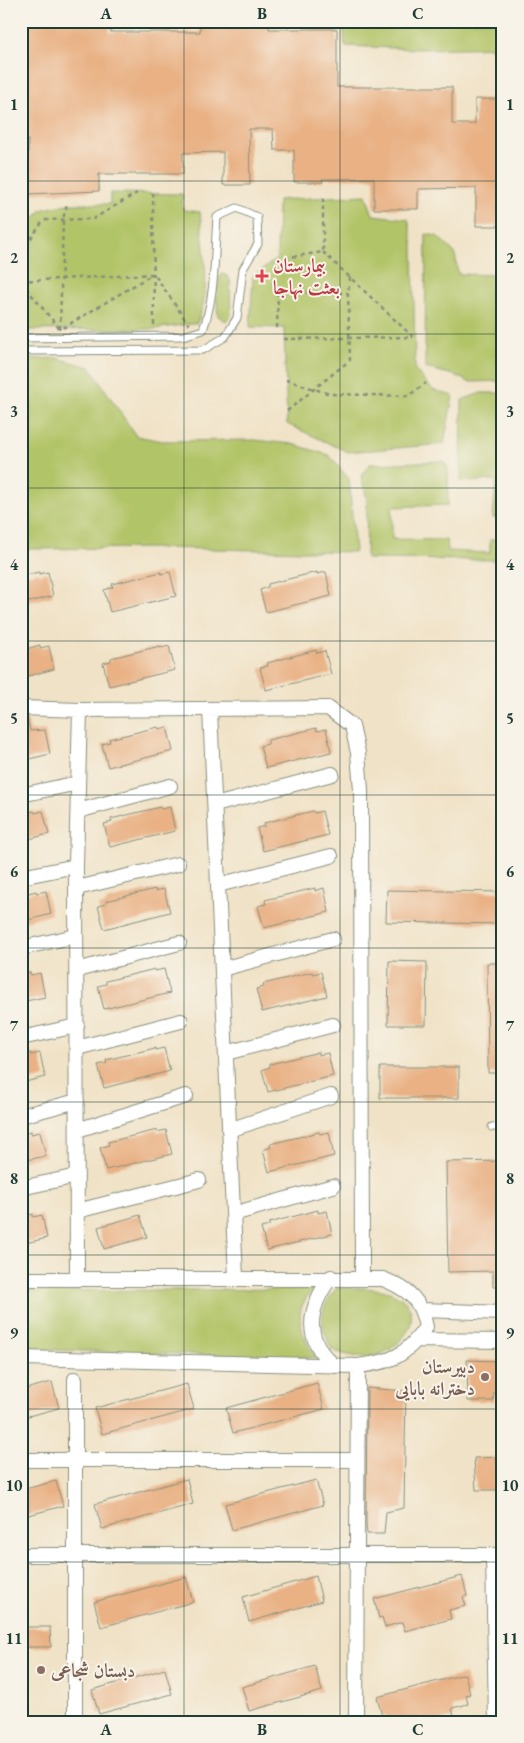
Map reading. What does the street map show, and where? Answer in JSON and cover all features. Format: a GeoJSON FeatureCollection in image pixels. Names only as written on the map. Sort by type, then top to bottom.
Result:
{"type":"FeatureCollection","features":[{"type":"Feature","properties":{"kind":"street"},"geometry":{"type":"LineString","coordinates":[[21,708],[80,710],[328,708],[352,726],[358,753],[361,790],[362,1277]]}},
{"type":"Feature","properties":{"kind":"street"},"geometry":{"type":"LineString","coordinates":[[77,1278],[76,866],[80,710]]}},
{"type":"Feature","properties":{"kind":"street"},"geometry":{"type":"LineString","coordinates":[[210,710],[236,1277]]}},
{"type":"Feature","properties":{"kind":"street"},"geometry":{"type":"LineString","coordinates":[[215,805],[332,774]]}},
{"type":"Feature","properties":{"kind":"street"},"geometry":{"type":"LineString","coordinates":[[21,795],[78,783]]}},
{"type":"Feature","properties":{"kind":"street"},"geometry":{"type":"LineString","coordinates":[[78,811],[170,786]]}},
{"type":"Feature","properties":{"kind":"street"},"geometry":{"type":"LineString","coordinates":[[218,885],[331,856]]}},
{"type":"Feature","properties":{"kind":"street"},"geometry":{"type":"LineString","coordinates":[[76,888],[178,864]]}},
{"type":"Feature","properties":{"kind":"street"},"geometry":{"type":"LineString","coordinates":[[21,877],[76,866]]}},
{"type":"Feature","properties":{"kind":"street"},"geometry":{"type":"LineString","coordinates":[[21,948],[76,936]]}},
{"type":"Feature","properties":{"kind":"street"},"geometry":{"type":"LineString","coordinates":[[222,969],[332,939]]}},
{"type":"Feature","properties":{"kind":"street"},"geometry":{"type":"LineString","coordinates":[[76,970],[179,943]]}},
{"type":"Feature","properties":{"kind":"street"},"geometry":{"type":"LineString","coordinates":[[77,1048],[181,1022]]}},
{"type":"Feature","properties":{"kind":"street"},"geometry":{"type":"LineString","coordinates":[[226,1053],[333,1024]]}},
{"type":"Feature","properties":{"kind":"street"},"geometry":{"type":"LineString","coordinates":[[21,1038],[77,1026]]}},
{"type":"Feature","properties":{"kind":"street"},"geometry":{"type":"LineString","coordinates":[[77,1130],[186,1096]]}},
{"type":"Feature","properties":{"kind":"street"},"geometry":{"type":"LineString","coordinates":[[229,1130],[332,1096]]}},
{"type":"Feature","properties":{"kind":"street"},"geometry":{"type":"LineString","coordinates":[[21,1116],[77,1101]]}},
{"type":"Feature","properties":{"kind":"street"},"geometry":{"type":"LineString","coordinates":[[21,1188],[77,1176]]}},
{"type":"Feature","properties":{"kind":"street"},"geometry":{"type":"LineString","coordinates":[[77,1211],[199,1180]]}},
{"type":"Feature","properties":{"kind":"street"},"geometry":{"type":"LineString","coordinates":[[233,1214],[332,1186]]}},
{"type":"Feature","properties":{"kind":"street"},"geometry":{"type":"LineString","coordinates":[[330,1277],[314,1305],[312,1317],[314,1335],[319,1348],[334,1366]]}},
{"type":"Feature","properties":{"kind":"street"},"geometry":{"type":"LineString","coordinates":[[21,1279],[383,1278],[399,1285],[413,1296],[423,1310],[426,1326],[417,1340],[404,1353],[384,1363],[358,1366],[21,1358]]}},
{"type":"Feature","properties":{"kind":"street"},"geometry":{"type":"LineString","coordinates":[[423,1310],[503,1313]]}},
{"type":"Feature","properties":{"kind":"street"},"geometry":{"type":"LineString","coordinates":[[417,1340],[503,1341]]}},
{"type":"Feature","properties":{"kind":"street"},"geometry":{"type":"LineString","coordinates":[[356,1722],[358,1366]]}},
{"type":"Feature","properties":{"kind":"street"},"geometry":{"type":"LineString","coordinates":[[75,1379],[75,1722]]}},
{"type":"Feature","properties":{"kind":"street"},"geometry":{"type":"LineString","coordinates":[[21,1460],[357,1460]]}},
{"type":"Feature","properties":{"kind":"street"},"geometry":{"type":"LineString","coordinates":[[21,1554],[498,1555],[496,1722]]}},
{"type":"Feature","properties":{"kind":"lane"},"geometry":{"type":"LineString","coordinates":[[21,338],[183,336],[202,330],[210,310],[215,272],[217,217],[237,208],[258,217],[258,244],[243,269],[237,318],[225,337],[203,350],[21,351]]}},
{"type":"Feature","properties":{"kind":"lane"},"geometry":{"type":"LineString","coordinates":[[492,1127],[503,1127]]}},
{"type":"Feature","properties":{"kind":"path"},"geometry":{"type":"LineString","coordinates":[[21,252],[44,220],[63,218],[93,219],[137,193]]}},
{"type":"Feature","properties":{"kind":"path"},"geometry":{"type":"LineString","coordinates":[[153,193],[154,329]]}},
{"type":"Feature","properties":{"kind":"path"},"geometry":{"type":"LineString","coordinates":[[284,339],[413,337],[323,252],[323,197]]}},
{"type":"Feature","properties":{"kind":"path"},"geometry":{"type":"LineString","coordinates":[[60,330],[63,218],[68,204]]}},
{"type":"Feature","properties":{"kind":"path"},"geometry":{"type":"LineString","coordinates":[[277,259],[323,252]]}},
{"type":"Feature","properties":{"kind":"path"},"geometry":{"type":"LineString","coordinates":[[21,281],[154,274]]}},
{"type":"Feature","properties":{"kind":"path"},"geometry":{"type":"LineString","coordinates":[[154,274],[189,325]]}},
{"type":"Feature","properties":{"kind":"path"},"geometry":{"type":"LineString","coordinates":[[60,330],[154,274]]}},
{"type":"Feature","properties":{"kind":"path"},"geometry":{"type":"LineString","coordinates":[[287,411],[350,360],[348,293],[350,276]]}},
{"type":"Feature","properties":{"kind":"path"},"geometry":{"type":"LineString","coordinates":[[21,281],[60,330]]}},
{"type":"Feature","properties":{"kind":"path"},"geometry":{"type":"LineString","coordinates":[[277,328],[278,292],[348,293]]}},
{"type":"Feature","properties":{"kind":"path"},"geometry":{"type":"LineString","coordinates":[[286,380],[330,394],[408,396],[426,383]]}},
{"type":"Feature","properties":{"kind":"green space"},"geometry":{"type":"Polygon","coordinates":[[[343,21],[503,21],[503,47],[419,49],[345,46],[343,21]]]}},
{"type":"Feature","properties":{"kind":"green space"},"geometry":{"type":"Polygon","coordinates":[[[110,193],[182,194],[183,210],[200,212],[205,283],[202,310],[197,323],[154,329],[21,330],[21,226],[30,225],[41,210],[67,204],[110,204],[110,193]]]}},
{"type":"Feature","properties":{"kind":"green space"},"geometry":{"type":"Polygon","coordinates":[[[366,195],[373,215],[408,219],[413,245],[415,370],[433,390],[453,396],[444,444],[348,452],[287,424],[284,328],[250,327],[253,276],[277,259],[278,200],[366,195]]]}},
{"type":"Feature","properties":{"kind":"green space"},"geometry":{"type":"Polygon","coordinates":[[[426,234],[437,236],[455,253],[458,274],[503,275],[503,381],[469,382],[454,375],[425,368],[426,234]]]}},
{"type":"Feature","properties":{"kind":"green space"},"geometry":{"type":"Polygon","coordinates":[[[221,274],[226,275],[230,280],[231,316],[226,321],[218,316],[217,289],[221,274]]]}},
{"type":"Feature","properties":{"kind":"green space"},"geometry":{"type":"Polygon","coordinates":[[[57,358],[90,367],[136,436],[163,441],[255,440],[292,444],[329,455],[349,479],[355,552],[163,548],[21,549],[21,359],[57,358]]]}},
{"type":"Feature","properties":{"kind":"green space"},"geometry":{"type":"Polygon","coordinates":[[[481,393],[503,393],[503,518],[493,518],[496,480],[461,482],[462,400],[481,393]]]}},
{"type":"Feature","properties":{"kind":"green space"},"geometry":{"type":"Polygon","coordinates":[[[444,461],[448,468],[448,505],[392,507],[392,539],[446,540],[448,551],[490,553],[490,540],[503,538],[503,560],[366,559],[367,499],[361,476],[370,464],[444,461]]]}},
{"type":"Feature","properties":{"kind":"green space"},"geometry":{"type":"Polygon","coordinates":[[[337,1288],[387,1291],[401,1298],[409,1306],[411,1315],[410,1325],[406,1333],[391,1348],[373,1356],[357,1357],[332,1350],[322,1318],[326,1303],[337,1288]]]}},
{"type":"Feature","properties":{"kind":"green space"},"geometry":{"type":"Polygon","coordinates":[[[314,1289],[305,1300],[300,1316],[302,1331],[308,1346],[316,1358],[21,1349],[21,1291],[314,1289]]]}},
{"type":"Feature","properties":{"kind":"building"},"geometry":{"type":"Polygon","coordinates":[[[21,21],[110,21],[110,32],[200,32],[200,21],[269,21],[269,29],[337,29],[337,87],[452,87],[452,124],[475,124],[475,99],[503,99],[503,226],[476,226],[476,188],[418,189],[418,209],[374,209],[374,178],[322,179],[323,182],[294,182],[294,150],[274,150],[273,129],[249,129],[250,185],[223,185],[223,152],[183,153],[183,174],[99,174],[99,191],[28,194],[28,140],[21,140],[21,21]]]}},
{"type":"Feature","properties":{"kind":"building"},"geometry":{"type":"Polygon","coordinates":[[[39,572],[39,574],[48,572],[53,596],[21,604],[21,576],[39,572]]]}},
{"type":"Feature","properties":{"kind":"building"},"geometry":{"type":"Polygon","coordinates":[[[161,572],[161,574],[170,572],[176,596],[110,612],[104,590],[113,587],[112,584],[161,572]]]}},
{"type":"Feature","properties":{"kind":"building"},"geometry":{"type":"Polygon","coordinates":[[[317,572],[317,574],[326,572],[331,596],[266,612],[260,590],[268,587],[268,584],[317,572]]]}},
{"type":"Feature","properties":{"kind":"building"},"geometry":{"type":"Polygon","coordinates":[[[40,645],[40,648],[49,646],[54,669],[21,678],[23,650],[40,645]]]}},
{"type":"Feature","properties":{"kind":"building"},"geometry":{"type":"Polygon","coordinates":[[[160,646],[160,648],[169,646],[175,670],[109,686],[103,663],[111,661],[111,658],[160,646]]]}},
{"type":"Feature","properties":{"kind":"building"},"geometry":{"type":"Polygon","coordinates":[[[316,650],[317,653],[325,651],[331,674],[266,690],[260,668],[268,666],[267,663],[316,650]]]}},
{"type":"Feature","properties":{"kind":"building"},"geometry":{"type":"Polygon","coordinates":[[[21,717],[27,717],[30,731],[45,730],[50,754],[21,761],[21,717]]]}},
{"type":"Feature","properties":{"kind":"building"},"geometry":{"type":"Polygon","coordinates":[[[158,727],[159,729],[167,727],[173,751],[108,767],[102,744],[110,742],[109,739],[158,727]]]}},
{"type":"Feature","properties":{"kind":"building"},"geometry":{"type":"Polygon","coordinates":[[[316,728],[317,731],[326,729],[331,752],[266,768],[260,746],[268,744],[268,740],[316,728]]]}},
{"type":"Feature","properties":{"kind":"building"},"geometry":{"type":"Polygon","coordinates":[[[160,807],[161,809],[170,807],[175,831],[110,847],[104,824],[112,822],[111,819],[160,807]]]}},
{"type":"Feature","properties":{"kind":"building"},"geometry":{"type":"Polygon","coordinates":[[[34,811],[35,813],[43,811],[49,834],[21,841],[21,814],[34,811]]]}},
{"type":"Feature","properties":{"kind":"building"},"geometry":{"type":"Polygon","coordinates":[[[313,811],[314,813],[322,811],[328,835],[263,851],[257,828],[265,826],[264,823],[313,811]]]}},
{"type":"Feature","properties":{"kind":"building"},"geometry":{"type":"Polygon","coordinates":[[[315,888],[315,891],[324,888],[329,912],[264,928],[258,906],[266,904],[265,900],[315,888]]]}},
{"type":"Feature","properties":{"kind":"building"},"geometry":{"type":"Polygon","coordinates":[[[155,889],[155,891],[164,889],[170,912],[104,929],[98,906],[106,904],[106,901],[155,889]]]}},
{"type":"Feature","properties":{"kind":"building"},"geometry":{"type":"Polygon","coordinates":[[[387,890],[503,892],[503,924],[386,922],[387,890]]]}},
{"type":"Feature","properties":{"kind":"building"},"geometry":{"type":"Polygon","coordinates":[[[36,891],[37,893],[46,891],[51,914],[21,922],[21,895],[36,891]]]}},
{"type":"Feature","properties":{"kind":"building"},"geometry":{"type":"Polygon","coordinates":[[[389,961],[427,962],[426,1025],[388,1025],[389,961]]]}},
{"type":"Feature","properties":{"kind":"building"},"geometry":{"type":"Polygon","coordinates":[[[487,963],[503,963],[503,1073],[488,1073],[487,963]]]}},
{"type":"Feature","properties":{"kind":"building"},"geometry":{"type":"Polygon","coordinates":[[[155,969],[155,971],[164,969],[170,993],[104,1009],[98,986],[106,984],[106,981],[155,969]]]}},
{"type":"Feature","properties":{"kind":"building"},"geometry":{"type":"Polygon","coordinates":[[[30,972],[31,975],[40,973],[45,997],[21,1002],[21,975],[30,972]]]}},
{"type":"Feature","properties":{"kind":"building"},"geometry":{"type":"Polygon","coordinates":[[[312,972],[313,974],[321,972],[327,996],[262,1012],[256,989],[264,987],[263,984],[312,972]]]}},
{"type":"Feature","properties":{"kind":"building"},"geometry":{"type":"Polygon","coordinates":[[[155,1048],[155,1050],[164,1048],[170,1071],[104,1088],[98,1065],[107,1063],[106,1060],[155,1048]]]}},
{"type":"Feature","properties":{"kind":"building"},"geometry":{"type":"Polygon","coordinates":[[[319,1052],[319,1055],[328,1053],[333,1076],[268,1092],[262,1070],[270,1067],[270,1064],[319,1052]]]}},
{"type":"Feature","properties":{"kind":"building"},"geometry":{"type":"Polygon","coordinates":[[[31,1053],[31,1055],[40,1053],[45,1077],[21,1083],[21,1055],[31,1053]]]}},
{"type":"Feature","properties":{"kind":"building"},"geometry":{"type":"Polygon","coordinates":[[[380,1067],[459,1067],[459,1098],[380,1098],[380,1067]]]}},
{"type":"Feature","properties":{"kind":"building"},"geometry":{"type":"Polygon","coordinates":[[[157,1130],[157,1132],[166,1130],[172,1154],[106,1170],[100,1148],[109,1145],[108,1142],[157,1130]]]}},
{"type":"Feature","properties":{"kind":"building"},"geometry":{"type":"Polygon","coordinates":[[[31,1131],[31,1134],[40,1132],[46,1156],[21,1161],[21,1134],[31,1131]]]}},
{"type":"Feature","properties":{"kind":"building"},"geometry":{"type":"Polygon","coordinates":[[[319,1132],[320,1134],[329,1132],[334,1156],[269,1172],[263,1150],[271,1147],[270,1144],[319,1132]]]}},
{"type":"Feature","properties":{"kind":"building"},"geometry":{"type":"Polygon","coordinates":[[[503,1161],[503,1287],[493,1287],[493,1271],[448,1272],[446,1162],[503,1161]]]}},
{"type":"Feature","properties":{"kind":"building"},"geometry":{"type":"Polygon","coordinates":[[[318,1210],[318,1213],[327,1211],[332,1234],[267,1250],[261,1228],[269,1226],[269,1223],[318,1210]]]}},
{"type":"Feature","properties":{"kind":"building"},"geometry":{"type":"Polygon","coordinates":[[[33,1214],[33,1217],[42,1215],[47,1238],[21,1244],[21,1217],[33,1214]]]}},
{"type":"Feature","properties":{"kind":"building"},"geometry":{"type":"Polygon","coordinates":[[[140,1215],[147,1237],[104,1249],[98,1227],[140,1215]]]}},
{"type":"Feature","properties":{"kind":"building","name":"دبیرستان دخترانه بابایی"},"geometry":{"type":"Polygon","coordinates":[[[467,1360],[503,1361],[503,1393],[494,1393],[493,1401],[468,1401],[467,1360]]]}},
{"type":"Feature","properties":{"kind":"building"},"geometry":{"type":"Polygon","coordinates":[[[52,1382],[59,1408],[21,1418],[21,1390],[52,1382]]]}},
{"type":"Feature","properties":{"kind":"building"},"geometry":{"type":"Polygon","coordinates":[[[317,1383],[324,1409],[233,1433],[226,1408],[317,1383]]]}},
{"type":"Feature","properties":{"kind":"building"},"geometry":{"type":"Polygon","coordinates":[[[187,1384],[194,1409],[102,1434],[95,1408],[187,1384]]]}},
{"type":"Feature","properties":{"kind":"building"},"geometry":{"type":"Polygon","coordinates":[[[367,1388],[406,1391],[404,1508],[386,1512],[384,1534],[367,1534],[366,1526],[367,1388]]]}},
{"type":"Feature","properties":{"kind":"building"},"geometry":{"type":"Polygon","coordinates":[[[503,1457],[503,1490],[476,1490],[474,1458],[503,1457]]]}},
{"type":"Feature","properties":{"kind":"building"},"geometry":{"type":"Polygon","coordinates":[[[187,1479],[193,1504],[102,1529],[95,1504],[187,1479]]]}},
{"type":"Feature","properties":{"kind":"building"},"geometry":{"type":"Polygon","coordinates":[[[316,1480],[323,1505],[232,1530],[225,1504],[316,1480]]]}},
{"type":"Feature","properties":{"kind":"building"},"geometry":{"type":"Polygon","coordinates":[[[56,1481],[63,1506],[21,1517],[21,1490],[56,1481]]]}},
{"type":"Feature","properties":{"kind":"building"},"geometry":{"type":"Polygon","coordinates":[[[316,1576],[322,1601],[249,1622],[243,1597],[316,1576]]]}},
{"type":"Feature","properties":{"kind":"building"},"geometry":{"type":"Polygon","coordinates":[[[462,1576],[467,1596],[463,1597],[466,1606],[449,1610],[451,1619],[405,1631],[402,1622],[385,1627],[382,1617],[379,1618],[374,1599],[462,1576]]]}},
{"type":"Feature","properties":{"kind":"building"},"geometry":{"type":"Polygon","coordinates":[[[186,1577],[193,1602],[101,1627],[94,1602],[186,1577]]]}},
{"type":"Feature","properties":{"kind":"building"},"geometry":{"type":"Polygon","coordinates":[[[21,1627],[50,1627],[51,1647],[21,1647],[21,1627]]]}},
{"type":"Feature","properties":{"kind":"building"},"geometry":{"type":"Polygon","coordinates":[[[315,1666],[322,1691],[249,1711],[242,1687],[315,1666]]]}},
{"type":"Feature","properties":{"kind":"building"},"geometry":{"type":"Polygon","coordinates":[[[165,1669],[172,1694],[99,1714],[92,1690],[165,1669]]]}},
{"type":"Feature","properties":{"kind":"building"},"geometry":{"type":"Polygon","coordinates":[[[465,1674],[470,1694],[466,1695],[468,1704],[452,1708],[454,1717],[437,1722],[387,1722],[385,1715],[382,1716],[377,1697],[465,1674]]]}},
{"type":"Feature","properties":{"kind":"place","name":"بیمارستان بعثت نهاجا"},"geometry":{"type":"Point","coordinates":[262,276]}},
{"type":"Feature","properties":{"kind":"place","name":"دبیرستان دخترانه بابایی"},"geometry":{"type":"Point","coordinates":[485,1377]}},
{"type":"Feature","properties":{"kind":"place","name":"دبستان شجاعی"},"geometry":{"type":"Point","coordinates":[41,1670]}}]}
